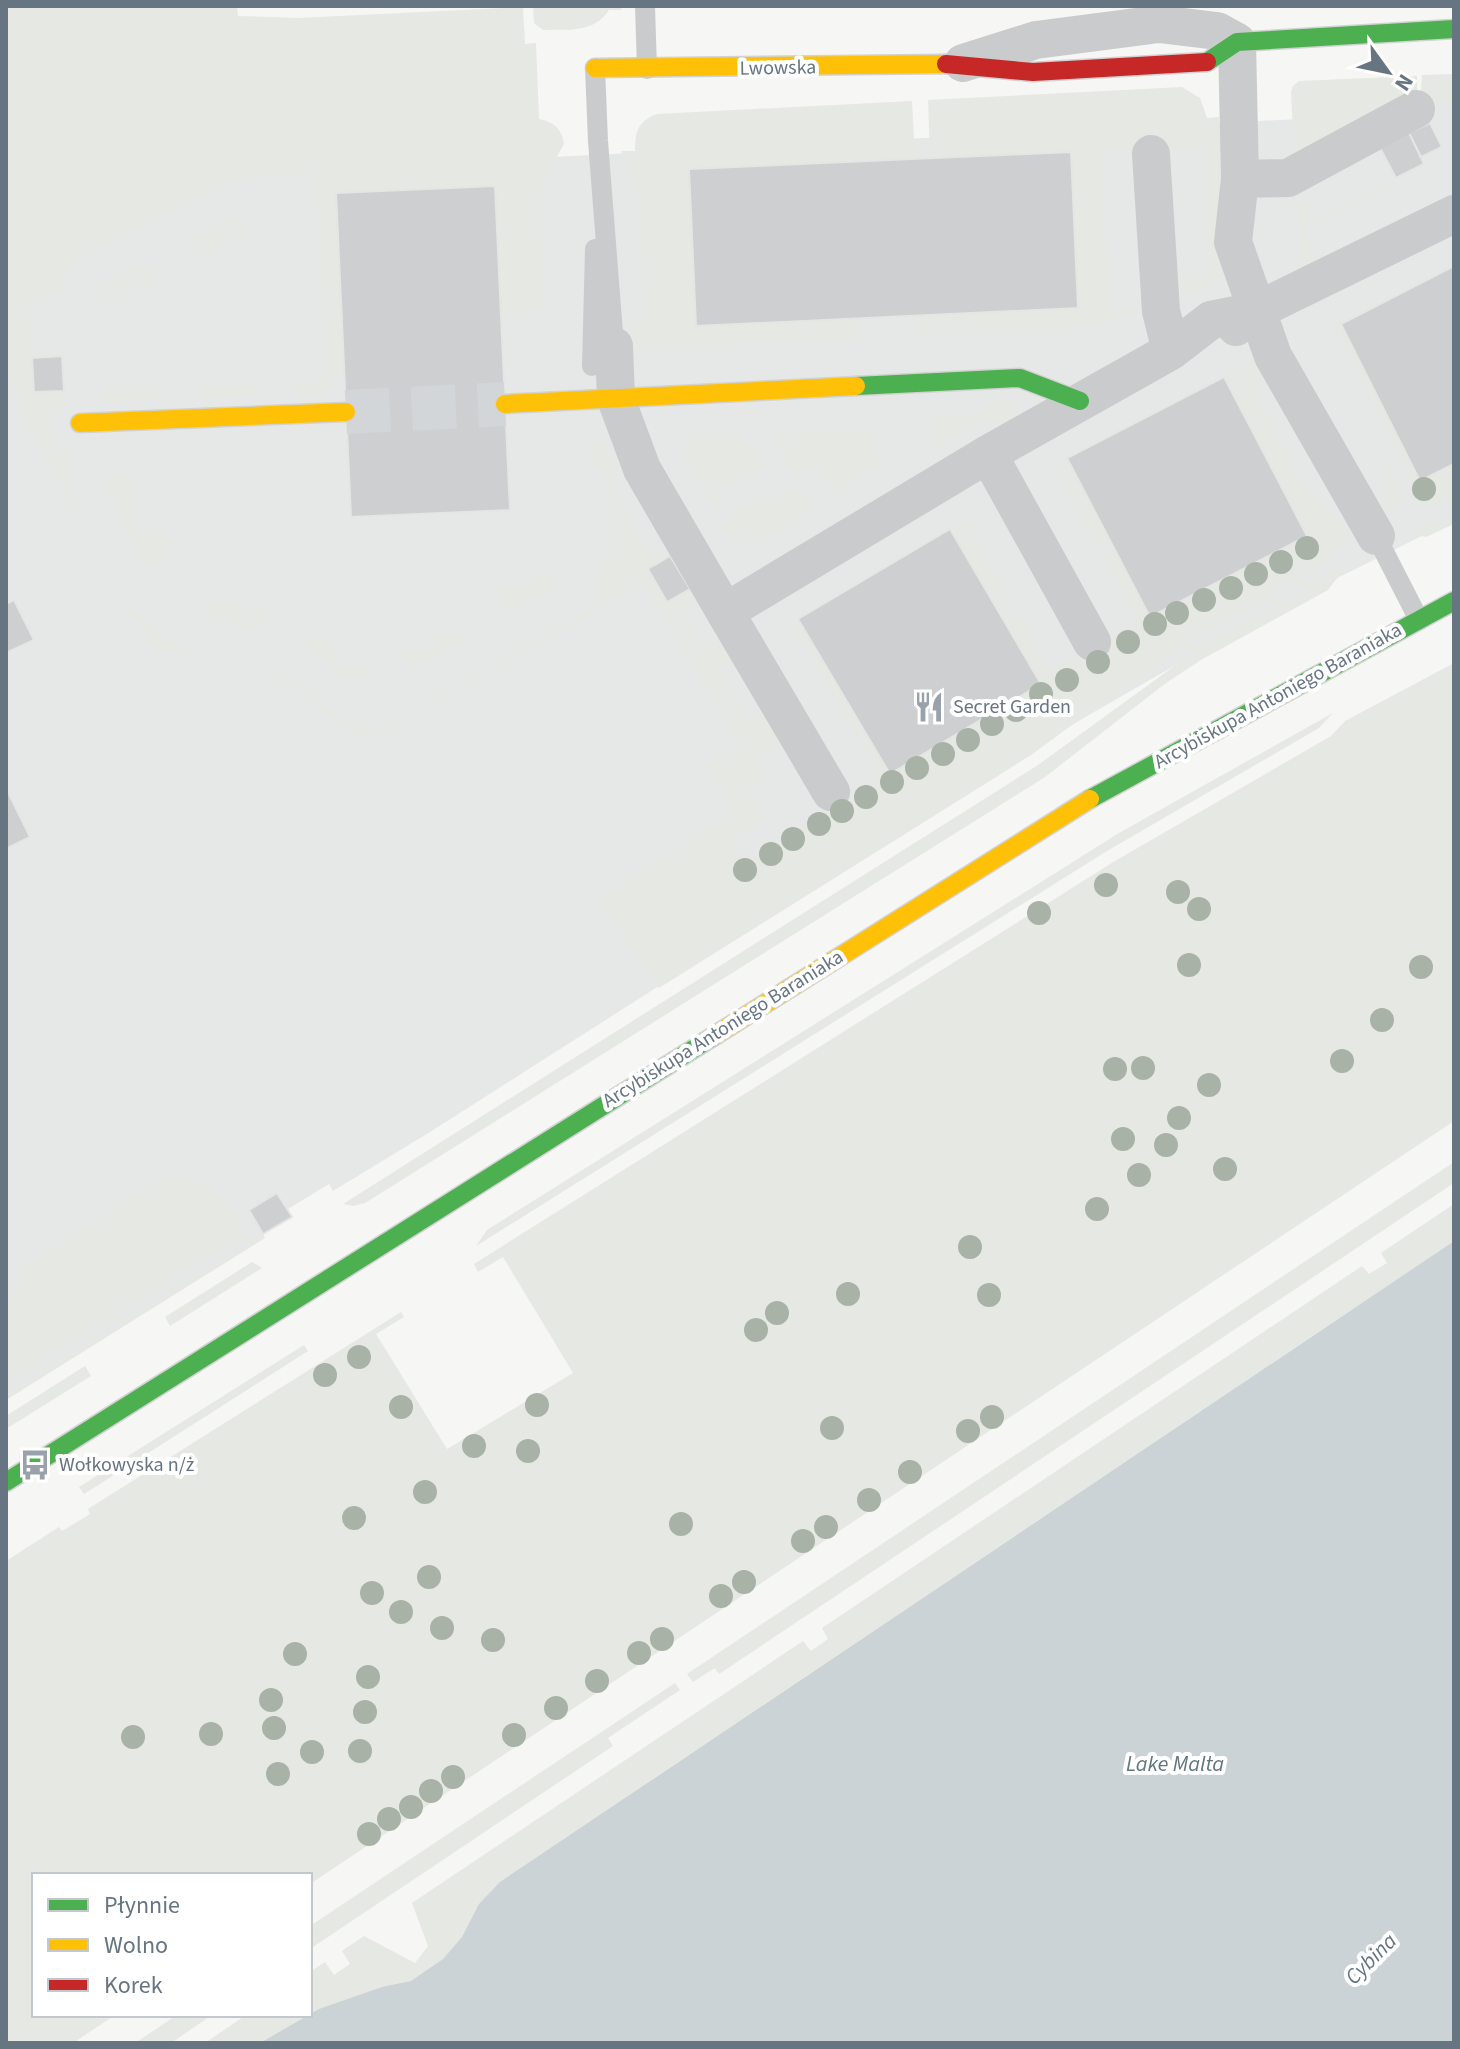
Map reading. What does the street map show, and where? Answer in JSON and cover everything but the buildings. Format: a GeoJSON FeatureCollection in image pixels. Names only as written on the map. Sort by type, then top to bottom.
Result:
{"type":"FeatureCollection","features":[{"type":"Feature","properties":{"kind":"street","name":"Lwowska"},"geometry":{"type":"LineString","coordinates":[[595,68],[961,64],[1036,40],[1159,24],[1217,31],[1237,42],[1454,29]]}},
{"type":"Feature","properties":{"kind":"street"},"geometry":{"type":"LineString","coordinates":[[1237,42],[1240,179],[1254,219],[1273,325],[1376,536]]}},
{"type":"Feature","properties":{"kind":"street"},"geometry":{"type":"LineString","coordinates":[[1240,179],[1288,178],[1416,109]]}},
{"type":"Feature","properties":{"kind":"street"},"geometry":{"type":"LineString","coordinates":[[1151,154],[1161,311],[1171,351]]}},
{"type":"Feature","properties":{"kind":"street"},"geometry":{"type":"LineString","coordinates":[[725,612],[988,454],[1171,351],[1211,320],[1273,325],[1454,214]]}},
{"type":"Feature","properties":{"kind":"street"},"geometry":{"type":"LineString","coordinates":[[505,404],[604,377],[1020,378],[1080,401]]}},
{"type":"Feature","properties":{"kind":"street"},"geometry":{"type":"LineString","coordinates":[[604,377],[642,469],[831,792]]}},
{"type":"Feature","properties":{"kind":"street"},"geometry":{"type":"LineString","coordinates":[[80,423],[346,412]]}},
{"type":"Feature","properties":{"kind":"street"},"geometry":{"type":"LineString","coordinates":[[988,454],[1092,642]]}},
{"type":"Feature","properties":{"kind":"street","name":"Arcybiskupa Antoniego Baraniaka"},"geometry":{"type":"LineString","coordinates":[[6,1482],[1076,808],[1454,601]]}},
{"type":"Feature","properties":{"kind":"lane"},"geometry":{"type":"LineString","coordinates":[[645,6],[647,69]]}},
{"type":"Feature","properties":{"kind":"lane"},"geometry":{"type":"LineString","coordinates":[[595,68],[604,377]]}},
{"type":"Feature","properties":{"kind":"lane"},"geometry":{"type":"LineString","coordinates":[[598,141],[604,377]]}},
{"type":"Feature","properties":{"kind":"lane"},"geometry":{"type":"LineString","coordinates":[[1376,536],[1419,620]]}},
{"type":"Feature","properties":{"kind":"shaded area"},"geometry":{"type":"Polygon","coordinates":[[[6,6],[237,6],[238,16],[298,18],[523,7],[525,44],[536,43],[539,119],[556,127],[564,144],[548,172],[541,201],[546,312],[501,314],[495,186],[345,374],[330,375],[331,394],[298,393],[294,383],[325,380],[315,174],[230,179],[81,257],[65,275],[60,297],[29,299],[34,392],[64,391],[65,407],[49,408],[52,452],[67,451],[70,483],[77,508],[126,596],[149,623],[178,644],[207,656],[252,664],[274,671],[297,684],[333,713],[359,726],[389,724],[580,613],[592,596],[597,568],[610,553],[607,478],[592,464],[592,448],[598,441],[607,446],[618,466],[612,486],[650,551],[670,556],[648,569],[667,601],[690,589],[692,603],[684,614],[702,646],[719,647],[728,654],[731,658],[718,667],[749,721],[763,713],[780,743],[753,759],[765,779],[747,790],[765,820],[732,840],[746,864],[797,834],[794,828],[881,776],[791,623],[798,619],[890,774],[1041,684],[1004,620],[1017,613],[1050,671],[1139,623],[1103,557],[1115,549],[1151,617],[1307,536],[1224,377],[1253,362],[1263,370],[1270,382],[1256,389],[1304,485],[1352,533],[1322,565],[1188,640],[1031,755],[659,988],[597,898],[736,814],[707,766],[741,745],[644,584],[364,741],[270,670],[151,648],[22,414],[6,371],[6,6]]]}},
{"type":"Feature","properties":{"kind":"shaded area"},"geometry":{"type":"Polygon","coordinates":[[[622,6],[621,10],[609,10],[603,18],[579,29],[543,30],[534,23],[533,7],[622,6]]]}},
{"type":"Feature","properties":{"kind":"shaded area"},"geometry":{"type":"Polygon","coordinates":[[[1454,74],[1454,111],[1449,113],[1442,102],[1430,108],[1421,91],[1422,75],[1454,74]]]}},
{"type":"Feature","properties":{"kind":"shaded area"},"geometry":{"type":"Polygon","coordinates":[[[1417,76],[1417,94],[1294,155],[1291,92],[1299,81],[1417,76]]]}},
{"type":"Feature","properties":{"kind":"shaded area"},"geometry":{"type":"Polygon","coordinates":[[[1182,87],[1200,98],[1207,118],[1219,117],[1221,279],[1179,297],[1178,278],[1208,277],[1203,146],[1102,151],[1109,310],[1140,309],[1091,328],[917,335],[917,316],[1077,308],[1071,152],[930,158],[928,100],[1182,87]]]}},
{"type":"Feature","properties":{"kind":"shaded area"},"geometry":{"type":"Polygon","coordinates":[[[1454,96],[1454,520],[1259,617],[1037,745],[430,1132],[333,1191],[329,1184],[288,1209],[292,1217],[6,1395],[6,290],[238,173],[1299,119],[1454,96]]]}},
{"type":"Feature","properties":{"kind":"shaded area"},"geometry":{"type":"Polygon","coordinates":[[[912,101],[915,158],[689,169],[696,326],[857,319],[858,339],[634,349],[633,325],[644,323],[637,189],[621,151],[635,151],[637,133],[646,120],[657,114],[912,101]]]}},
{"type":"Feature","properties":{"kind":"shaded area"},"geometry":{"type":"Polygon","coordinates":[[[1392,177],[1395,185],[1303,231],[1317,260],[1301,266],[1297,190],[1313,217],[1392,177]]]}},
{"type":"Feature","properties":{"kind":"shaded area"},"geometry":{"type":"Polygon","coordinates":[[[235,217],[248,222],[251,236],[220,238],[221,252],[190,254],[194,238],[235,217]]]}},
{"type":"Feature","properties":{"kind":"shaded area"},"geometry":{"type":"Polygon","coordinates":[[[140,266],[153,271],[156,285],[125,286],[126,301],[95,302],[95,294],[100,287],[140,266]]]}},
{"type":"Feature","properties":{"kind":"shaded area"},"geometry":{"type":"Polygon","coordinates":[[[1338,322],[1420,481],[1454,464],[1454,497],[1433,505],[1421,500],[1337,333],[1338,322]]]}},
{"type":"Feature","properties":{"kind":"shaded area"},"geometry":{"type":"Polygon","coordinates":[[[258,384],[255,394],[201,398],[195,387],[258,384]]]}},
{"type":"Feature","properties":{"kind":"shaded area"},"geometry":{"type":"Polygon","coordinates":[[[161,388],[158,399],[105,403],[99,391],[161,388]]]}},
{"type":"Feature","properties":{"kind":"shaded area"},"geometry":{"type":"Polygon","coordinates":[[[994,398],[1011,403],[1017,412],[1015,418],[1005,423],[982,419],[934,449],[923,416],[978,414],[994,398]]]}},
{"type":"Feature","properties":{"kind":"shaded area"},"geometry":{"type":"Polygon","coordinates":[[[870,429],[885,464],[835,494],[816,463],[795,476],[770,434],[870,429]]]}},
{"type":"Feature","properties":{"kind":"shaded area"},"geometry":{"type":"Polygon","coordinates":[[[742,435],[761,466],[718,492],[724,503],[715,508],[684,456],[685,444],[693,436],[742,435]]]}},
{"type":"Feature","properties":{"kind":"shaded area"},"geometry":{"type":"Polygon","coordinates":[[[1379,448],[1402,498],[1389,515],[1384,499],[1379,448]]]}},
{"type":"Feature","properties":{"kind":"shaded area"},"geometry":{"type":"Polygon","coordinates":[[[1067,458],[1110,540],[1097,547],[1053,467],[1067,458]]]}},
{"type":"Feature","properties":{"kind":"shaded area"},"geometry":{"type":"Polygon","coordinates":[[[135,475],[137,534],[168,533],[169,555],[159,566],[145,561],[103,477],[135,475]]]}},
{"type":"Feature","properties":{"kind":"shaded area"},"geometry":{"type":"Polygon","coordinates":[[[801,487],[813,507],[758,540],[744,543],[736,540],[722,520],[763,496],[769,506],[801,487]]]}},
{"type":"Feature","properties":{"kind":"shaded area"},"geometry":{"type":"Polygon","coordinates":[[[1454,511],[1454,524],[1426,537],[1409,533],[1454,511]]]}},
{"type":"Feature","properties":{"kind":"shaded area"},"geometry":{"type":"Polygon","coordinates":[[[966,519],[1012,602],[998,610],[950,529],[966,519]]]}},
{"type":"Feature","properties":{"kind":"shaded area"},"geometry":{"type":"Polygon","coordinates":[[[1347,565],[1328,590],[1201,660],[1166,683],[1045,777],[365,1203],[353,1206],[343,1204],[1038,765],[1195,651],[1347,565]]]}},
{"type":"Feature","properties":{"kind":"shaded area"},"geometry":{"type":"Polygon","coordinates":[[[561,574],[556,587],[516,610],[510,610],[500,599],[500,585],[530,584],[530,575],[561,574]]]}},
{"type":"Feature","properties":{"kind":"shaded area"},"geometry":{"type":"Polygon","coordinates":[[[237,603],[238,610],[269,609],[266,623],[257,627],[242,627],[206,613],[206,604],[237,603]]]}},
{"type":"Feature","properties":{"kind":"shaded area"},"geometry":{"type":"Polygon","coordinates":[[[466,631],[462,641],[422,664],[415,666],[403,657],[402,649],[434,647],[433,633],[466,631]]]}},
{"type":"Feature","properties":{"kind":"shaded area"},"geometry":{"type":"Polygon","coordinates":[[[304,637],[336,637],[337,666],[368,665],[366,673],[360,679],[353,679],[336,671],[312,650],[304,637]]]}},
{"type":"Feature","properties":{"kind":"shaded area"},"geometry":{"type":"Polygon","coordinates":[[[1454,663],[1454,1121],[312,1883],[312,1873],[32,1873],[32,2017],[112,2017],[73,2043],[6,2043],[6,1561],[59,1527],[62,1531],[90,1514],[88,1509],[401,1312],[404,1317],[376,1334],[447,1449],[573,1373],[503,1257],[478,1272],[474,1264],[1115,861],[1331,736],[1345,721],[1454,663]]]}},
{"type":"Feature","properties":{"kind":"shaded area"},"geometry":{"type":"Polygon","coordinates":[[[1333,713],[1319,728],[1107,851],[476,1246],[487,1230],[1119,833],[1333,713]]]}},
{"type":"Feature","properties":{"kind":"shaded area"},"geometry":{"type":"Polygon","coordinates":[[[1454,1162],[1454,1183],[719,1674],[715,1668],[693,1682],[687,1674],[1454,1162]]]}},
{"type":"Feature","properties":{"kind":"shaded area"},"geometry":{"type":"Polygon","coordinates":[[[168,1175],[197,1182],[216,1192],[247,1232],[6,1382],[6,1296],[13,1292],[21,1268],[168,1175]]]}},
{"type":"Feature","properties":{"kind":"shaded area"},"geometry":{"type":"Polygon","coordinates":[[[1454,1204],[1454,1241],[650,1781],[463,1959],[295,2043],[205,2043],[243,2017],[312,2017],[312,1971],[325,1962],[334,1975],[350,1964],[342,1951],[364,1936],[415,1963],[428,1946],[412,1903],[803,1641],[811,1651],[828,1639],[822,1628],[1362,1266],[1369,1274],[1387,1263],[1381,1253],[1454,1204]]]}},
{"type":"Feature","properties":{"kind":"shaded area"},"geometry":{"type":"Polygon","coordinates":[[[263,1234],[265,1238],[6,1400],[6,1395],[263,1234]]]}},
{"type":"Feature","properties":{"kind":"shaded area"},"geometry":{"type":"Polygon","coordinates":[[[252,1262],[262,1268],[170,1326],[165,1317],[252,1262]]]}},
{"type":"Feature","properties":{"kind":"shaded area"},"geometry":{"type":"Polygon","coordinates":[[[304,1345],[308,1351],[84,1494],[79,1487],[304,1345]]]}},
{"type":"Feature","properties":{"kind":"shaded area"},"geometry":{"type":"Polygon","coordinates":[[[85,1366],[91,1376],[6,1429],[6,1416],[85,1366]]]}},
{"type":"Feature","properties":{"kind":"shaded area"},"geometry":{"type":"Polygon","coordinates":[[[675,1683],[680,1690],[608,1738],[613,1746],[312,1948],[312,1925],[675,1683]]]}},
{"type":"Feature","properties":{"kind":"shaded area"},"geometry":{"type":"Polygon","coordinates":[[[174,2017],[209,2017],[171,2043],[135,2043],[174,2017]]]}},
{"type":"Feature","properties":{"kind":"water","name":"Lake Malta"},"geometry":{"type":"Polygon","coordinates":[[[1454,1241],[1454,2043],[260,2043],[305,2017],[312,2017],[312,2013],[319,2009],[382,1987],[411,1981],[443,1959],[462,1937],[479,1904],[500,1882],[1454,1241]]]}},
{"type":"Feature","properties":{"kind":"tunnel"},"geometry":{"type":"LineString","coordinates":[[346,412],[505,404]]}},
{"type":"Feature","properties":{"kind":"traffic: fast"},"geometry":{"type":"LineString","coordinates":[[1207,62],[1237,42],[1454,29]]}},
{"type":"Feature","properties":{"kind":"traffic: fast"},"geometry":{"type":"LineString","coordinates":[[856,386],[1020,378],[1080,401]]}},
{"type":"Feature","properties":{"kind":"traffic: fast"},"geometry":{"type":"LineString","coordinates":[[1090,799],[1454,601]]}},
{"type":"Feature","properties":{"kind":"traffic: fast"},"geometry":{"type":"LineString","coordinates":[[6,1482],[714,1036]]}},
{"type":"Feature","properties":{"kind":"traffic: slow"},"geometry":{"type":"LineString","coordinates":[[595,68],[946,64]]}},
{"type":"Feature","properties":{"kind":"traffic: slow"},"geometry":{"type":"LineString","coordinates":[[505,404],[856,386]]}},
{"type":"Feature","properties":{"kind":"traffic: slow"},"geometry":{"type":"LineString","coordinates":[[80,423],[346,412]]}},
{"type":"Feature","properties":{"kind":"traffic: slow"},"geometry":{"type":"LineString","coordinates":[[714,1036],[1090,799]]}},
{"type":"Feature","properties":{"kind":"traffic: jam"},"geometry":{"type":"LineString","coordinates":[[946,64],[1033,72],[1207,62]]}},
{"type":"Feature","properties":{"kind":"place","name":"Secret Garden"},"geometry":{"type":"Point","coordinates":[929,707]}},
{"type":"Feature","properties":{"kind":"place","name":"Wołkowyska n/ż"},"geometry":{"type":"Point","coordinates":[35,1465]}},
{"type":"Feature","properties":{"kind":"water label","name":"Cybina"},"geometry":{"type":"Point","coordinates":[1371,1959]}}]}
